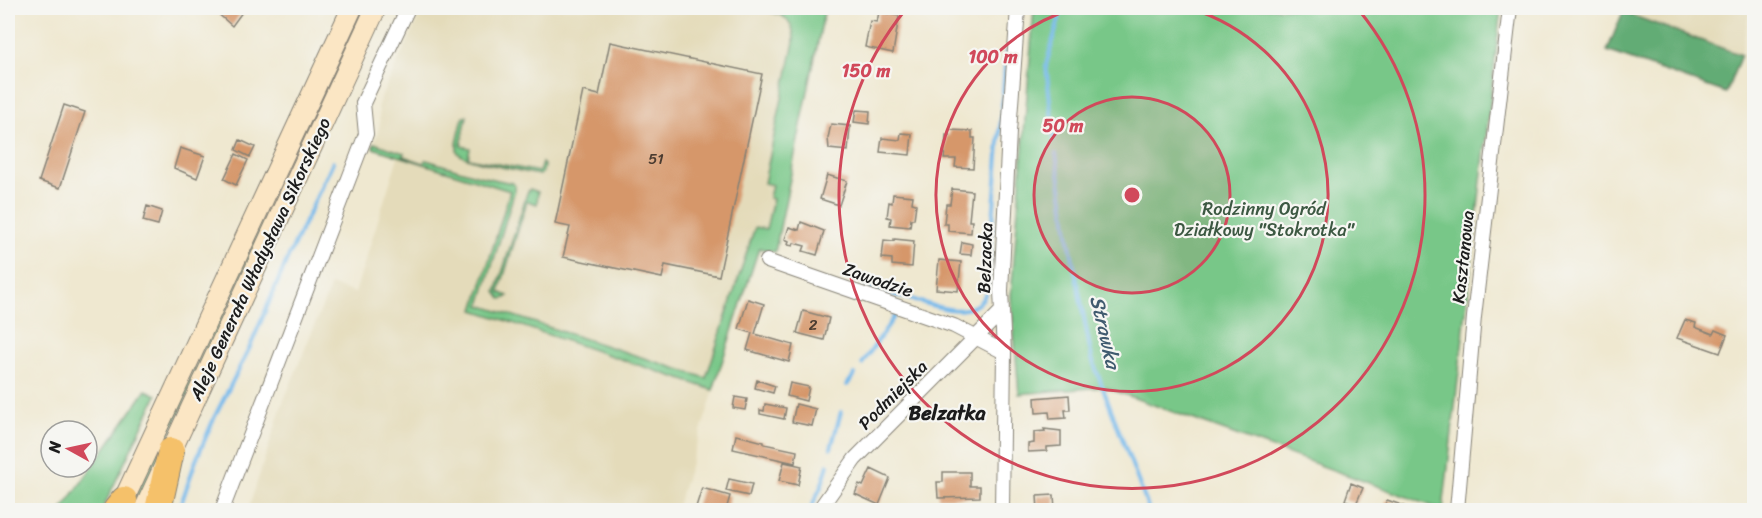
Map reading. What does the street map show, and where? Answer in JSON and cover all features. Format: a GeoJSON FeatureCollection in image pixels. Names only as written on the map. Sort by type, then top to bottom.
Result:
{"type":"FeatureCollection","features":[{"type":"Feature","properties":{"kind":"highway"},"geometry":{"type":"LineString","coordinates":[[158,510],[171,451]]}},
{"type":"Feature","properties":{"kind":"main road","name":"Aleje Generała Władysława Sikorskiego"},"geometry":{"type":"LineString","coordinates":[[126,508],[352,8]]}},
{"type":"Feature","properties":{"kind":"main road","name":"Aleje Generała Władysława Sikorskiego"},"geometry":{"type":"LineString","coordinates":[[126,508],[171,451],[376,8]]}},
{"type":"Feature","properties":{"kind":"street"},"geometry":{"type":"LineString","coordinates":[[222,510],[366,134],[363,103],[408,8]]}},
{"type":"Feature","properties":{"kind":"street","name":"Belzacka"},"geometry":{"type":"LineString","coordinates":[[1002,510],[1004,352],[1001,312],[1017,8]]}},
{"type":"Feature","properties":{"kind":"street","name":"Kasztanowa"},"geometry":{"type":"LineString","coordinates":[[1457,510],[1474,317],[1510,8]]}},
{"type":"Feature","properties":{"kind":"street","name":"Zawodzie"},"geometry":{"type":"LineString","coordinates":[[767,261],[954,326],[1004,352]]}},
{"type":"Feature","properties":{"kind":"street","name":"Podmiejska"},"geometry":{"type":"LineString","coordinates":[[819,510],[855,459],[1001,312]]}},
{"type":"Feature","properties":{"kind":"shaded area"},"geometry":{"type":"Polygon","coordinates":[[[423,8],[825,8],[775,252],[759,248],[676,510],[248,510],[282,405],[331,285],[355,293],[398,157],[373,148],[380,124],[378,104],[423,8]]]}},
{"type":"Feature","properties":{"kind":"shaded area"},"geometry":{"type":"Polygon","coordinates":[[[1610,8],[1750,8],[1741,55],[1610,8]]]}},
{"type":"Feature","properties":{"kind":"green space"},"geometry":{"type":"Polygon","coordinates":[[[361,8],[367,8],[135,510],[129,510],[361,8]]]}},
{"type":"Feature","properties":{"kind":"green space"},"geometry":{"type":"Polygon","coordinates":[[[751,8],[825,8],[775,252],[759,248],[713,390],[474,310],[510,191],[373,148],[374,143],[404,153],[403,156],[424,163],[426,160],[512,183],[515,186],[480,305],[706,378],[755,227],[766,229],[773,199],[769,198],[772,185],[764,183],[794,42],[791,25],[782,16],[751,8]]]}},
{"type":"Feature","properties":{"kind":"green space","name":"Rodzinny Ogród Działkowy \"Stokrotka\""},"geometry":{"type":"Polygon","coordinates":[[[1034,8],[1501,8],[1443,510],[1104,387],[1019,394],[1011,296],[1034,8]]]}},
{"type":"Feature","properties":{"kind":"green space"},"geometry":{"type":"Polygon","coordinates":[[[1623,12],[1741,55],[1726,93],[1607,51],[1623,12]]]}},
{"type":"Feature","properties":{"kind":"green space"},"geometry":{"type":"Polygon","coordinates":[[[467,116],[461,146],[470,148],[468,158],[462,156],[457,150],[462,121],[467,116]]]}},
{"type":"Feature","properties":{"kind":"green space"},"geometry":{"type":"Polygon","coordinates":[[[468,158],[539,172],[542,163],[544,165],[540,175],[468,158]]]}},
{"type":"Feature","properties":{"kind":"green space"},"geometry":{"type":"Polygon","coordinates":[[[530,189],[538,192],[537,204],[527,201],[499,292],[508,296],[501,299],[496,292],[530,189]]]}},
{"type":"Feature","properties":{"kind":"green space"},"geometry":{"type":"Polygon","coordinates":[[[146,390],[157,395],[102,510],[62,510],[84,479],[99,479],[99,457],[146,390]]]}},
{"type":"Feature","properties":{"kind":"building"},"geometry":{"type":"Polygon","coordinates":[[[215,8],[245,8],[232,26],[214,10],[215,8]]]}},
{"type":"Feature","properties":{"kind":"building"},"geometry":{"type":"Polygon","coordinates":[[[879,12],[899,16],[893,53],[865,47],[870,21],[877,22],[879,12]]]}},
{"type":"Feature","properties":{"kind":"building"},"geometry":{"type":"Polygon","coordinates":[[[610,42],[762,74],[719,276],[665,265],[662,278],[563,257],[570,227],[555,224],[583,91],[599,95],[610,42]]]}},
{"type":"Feature","properties":{"kind":"building"},"geometry":{"type":"Polygon","coordinates":[[[64,105],[85,112],[60,188],[39,181],[64,105]]]}},
{"type":"Feature","properties":{"kind":"building"},"geometry":{"type":"Polygon","coordinates":[[[856,110],[870,111],[869,124],[854,122],[856,110]]]}},
{"type":"Feature","properties":{"kind":"building"},"geometry":{"type":"Polygon","coordinates":[[[831,124],[850,126],[848,151],[829,149],[828,138],[831,124]]]}},
{"type":"Feature","properties":{"kind":"building"},"geometry":{"type":"Polygon","coordinates":[[[949,130],[972,131],[972,138],[975,138],[973,168],[955,167],[956,159],[944,159],[946,135],[949,136],[949,130]]]}},
{"type":"Feature","properties":{"kind":"building"},"geometry":{"type":"Polygon","coordinates":[[[901,133],[912,134],[910,155],[880,152],[882,138],[900,140],[901,133]]]}},
{"type":"Feature","properties":{"kind":"building"},"geometry":{"type":"Polygon","coordinates":[[[240,140],[255,147],[250,157],[236,150],[240,140]]]}},
{"type":"Feature","properties":{"kind":"building"},"geometry":{"type":"Polygon","coordinates":[[[180,148],[205,156],[197,178],[174,168],[180,148]]]}},
{"type":"Feature","properties":{"kind":"building"},"geometry":{"type":"Polygon","coordinates":[[[236,154],[248,160],[236,185],[224,179],[236,154]]]}},
{"type":"Feature","properties":{"kind":"building"},"geometry":{"type":"Polygon","coordinates":[[[827,175],[847,181],[839,205],[820,199],[827,175]]]}},
{"type":"Feature","properties":{"kind":"building"},"geometry":{"type":"Polygon","coordinates":[[[952,189],[972,191],[969,221],[972,221],[971,233],[948,231],[948,224],[944,224],[946,204],[950,204],[952,189]]]}},
{"type":"Feature","properties":{"kind":"building"},"geometry":{"type":"Polygon","coordinates":[[[893,194],[913,196],[912,203],[916,204],[914,219],[911,219],[910,227],[890,225],[891,218],[887,217],[889,202],[892,203],[893,194]]]}},
{"type":"Feature","properties":{"kind":"building"},"geometry":{"type":"Polygon","coordinates":[[[147,206],[162,211],[158,225],[143,221],[147,206]]]}},
{"type":"Feature","properties":{"kind":"building"},"geometry":{"type":"Polygon","coordinates":[[[801,222],[824,231],[817,255],[803,251],[805,246],[794,243],[793,246],[788,245],[789,241],[785,239],[789,227],[799,230],[801,222]]]}},
{"type":"Feature","properties":{"kind":"building"},"geometry":{"type":"Polygon","coordinates":[[[894,239],[914,241],[912,267],[892,265],[892,259],[882,258],[884,240],[894,241],[894,239]]]}},
{"type":"Feature","properties":{"kind":"building"},"geometry":{"type":"Polygon","coordinates":[[[962,242],[972,244],[971,255],[960,254],[962,242]]]}},
{"type":"Feature","properties":{"kind":"building"},"geometry":{"type":"Polygon","coordinates":[[[939,260],[961,262],[958,291],[936,289],[939,260]]]}},
{"type":"Feature","properties":{"kind":"building"},"geometry":{"type":"Polygon","coordinates":[[[748,299],[764,304],[755,334],[793,345],[789,362],[747,350],[752,333],[739,329],[748,299]]]}},
{"type":"Feature","properties":{"kind":"building"},"geometry":{"type":"Polygon","coordinates":[[[803,311],[829,318],[824,340],[797,333],[803,311]]]}},
{"type":"Feature","properties":{"kind":"building"},"geometry":{"type":"Polygon","coordinates":[[[1685,320],[1696,323],[1695,327],[1713,334],[1715,330],[1727,335],[1720,353],[1677,338],[1685,320]]]}},
{"type":"Feature","properties":{"kind":"building"},"geometry":{"type":"Polygon","coordinates":[[[757,380],[775,386],[773,393],[755,388],[757,380]]]}},
{"type":"Feature","properties":{"kind":"building"},"geometry":{"type":"Polygon","coordinates":[[[790,383],[809,387],[806,401],[787,396],[790,383]]]}},
{"type":"Feature","properties":{"kind":"building"},"geometry":{"type":"Polygon","coordinates":[[[1069,395],[1070,410],[1065,410],[1066,418],[1050,419],[1049,412],[1036,413],[1035,398],[1069,395]]]}},
{"type":"Feature","properties":{"kind":"building"},"geometry":{"type":"Polygon","coordinates":[[[735,397],[747,399],[745,410],[733,408],[735,397]]]}},
{"type":"Feature","properties":{"kind":"building"},"geometry":{"type":"Polygon","coordinates":[[[765,404],[786,408],[784,419],[760,414],[760,410],[764,411],[765,404]]]}},
{"type":"Feature","properties":{"kind":"building"},"geometry":{"type":"Polygon","coordinates":[[[796,404],[816,409],[812,426],[792,422],[796,404]]]}},
{"type":"Feature","properties":{"kind":"building"},"geometry":{"type":"Polygon","coordinates":[[[1044,429],[1061,431],[1061,446],[1047,447],[1047,451],[1028,452],[1028,444],[1034,443],[1034,432],[1045,431],[1044,429]]]}},
{"type":"Feature","properties":{"kind":"building"},"geometry":{"type":"Polygon","coordinates":[[[736,435],[797,451],[795,463],[733,449],[736,435]]]}},
{"type":"Feature","properties":{"kind":"building"},"geometry":{"type":"Polygon","coordinates":[[[784,462],[802,466],[798,485],[779,481],[784,462]]]}},
{"type":"Feature","properties":{"kind":"building"},"geometry":{"type":"Polygon","coordinates":[[[871,469],[890,478],[879,505],[855,494],[859,484],[863,486],[871,469]]]}},
{"type":"Feature","properties":{"kind":"building"},"geometry":{"type":"Polygon","coordinates":[[[943,472],[970,472],[970,486],[980,486],[980,497],[938,498],[937,482],[943,482],[943,472]]]}},
{"type":"Feature","properties":{"kind":"building"},"geometry":{"type":"Polygon","coordinates":[[[729,479],[752,484],[749,496],[726,491],[729,479]]]}},
{"type":"Feature","properties":{"kind":"building"},"geometry":{"type":"Polygon","coordinates":[[[1351,483],[1363,488],[1356,504],[1345,500],[1351,483]]]}},
{"type":"Feature","properties":{"kind":"building"},"geometry":{"type":"Polygon","coordinates":[[[702,488],[730,496],[726,510],[695,510],[702,488]]]}},
{"type":"Feature","properties":{"kind":"building"},"geometry":{"type":"Polygon","coordinates":[[[1054,495],[1055,510],[1038,510],[1037,496],[1054,495]]]}},
{"type":"Feature","properties":{"kind":"building"},"geometry":{"type":"Polygon","coordinates":[[[1387,500],[1407,507],[1405,510],[1383,510],[1387,500]]]}},
{"type":"Feature","properties":{"kind":"waterway","name":"Strawka"},"geometry":{"type":"LineString","coordinates":[[1054,139],[1046,65],[1062,8]]}},
{"type":"Feature","properties":{"kind":"waterway"},"geometry":{"type":"LineString","coordinates":[[865,286],[947,309],[968,309],[984,297],[988,285],[1006,52]]}},
{"type":"Feature","properties":{"kind":"waterway","name":"Strawka"},"geometry":{"type":"LineString","coordinates":[[1056,154],[1069,240],[1092,359],[1149,510]]}},
{"type":"Feature","properties":{"kind":"waterway"},"geometry":{"type":"LineString","coordinates":[[179,510],[196,460],[215,416],[250,347],[287,260],[333,162]]}},
{"type":"Feature","properties":{"kind":"waterway"},"geometry":{"type":"LineString","coordinates":[[862,364],[898,311]]}},
{"type":"Feature","properties":{"kind":"waterway"},"geometry":{"type":"LineString","coordinates":[[847,385],[855,374]]}},
{"type":"Feature","properties":{"kind":"waterway"},"geometry":{"type":"LineString","coordinates":[[831,448],[841,412]]}},
{"type":"Feature","properties":{"kind":"waterway"},"geometry":{"type":"LineString","coordinates":[[810,510],[828,465]]}},
{"type":"Feature","properties":{"kind":"district","name":"Belzatka"},"geometry":{"type":"Point","coordinates":[947,413]}}]}
